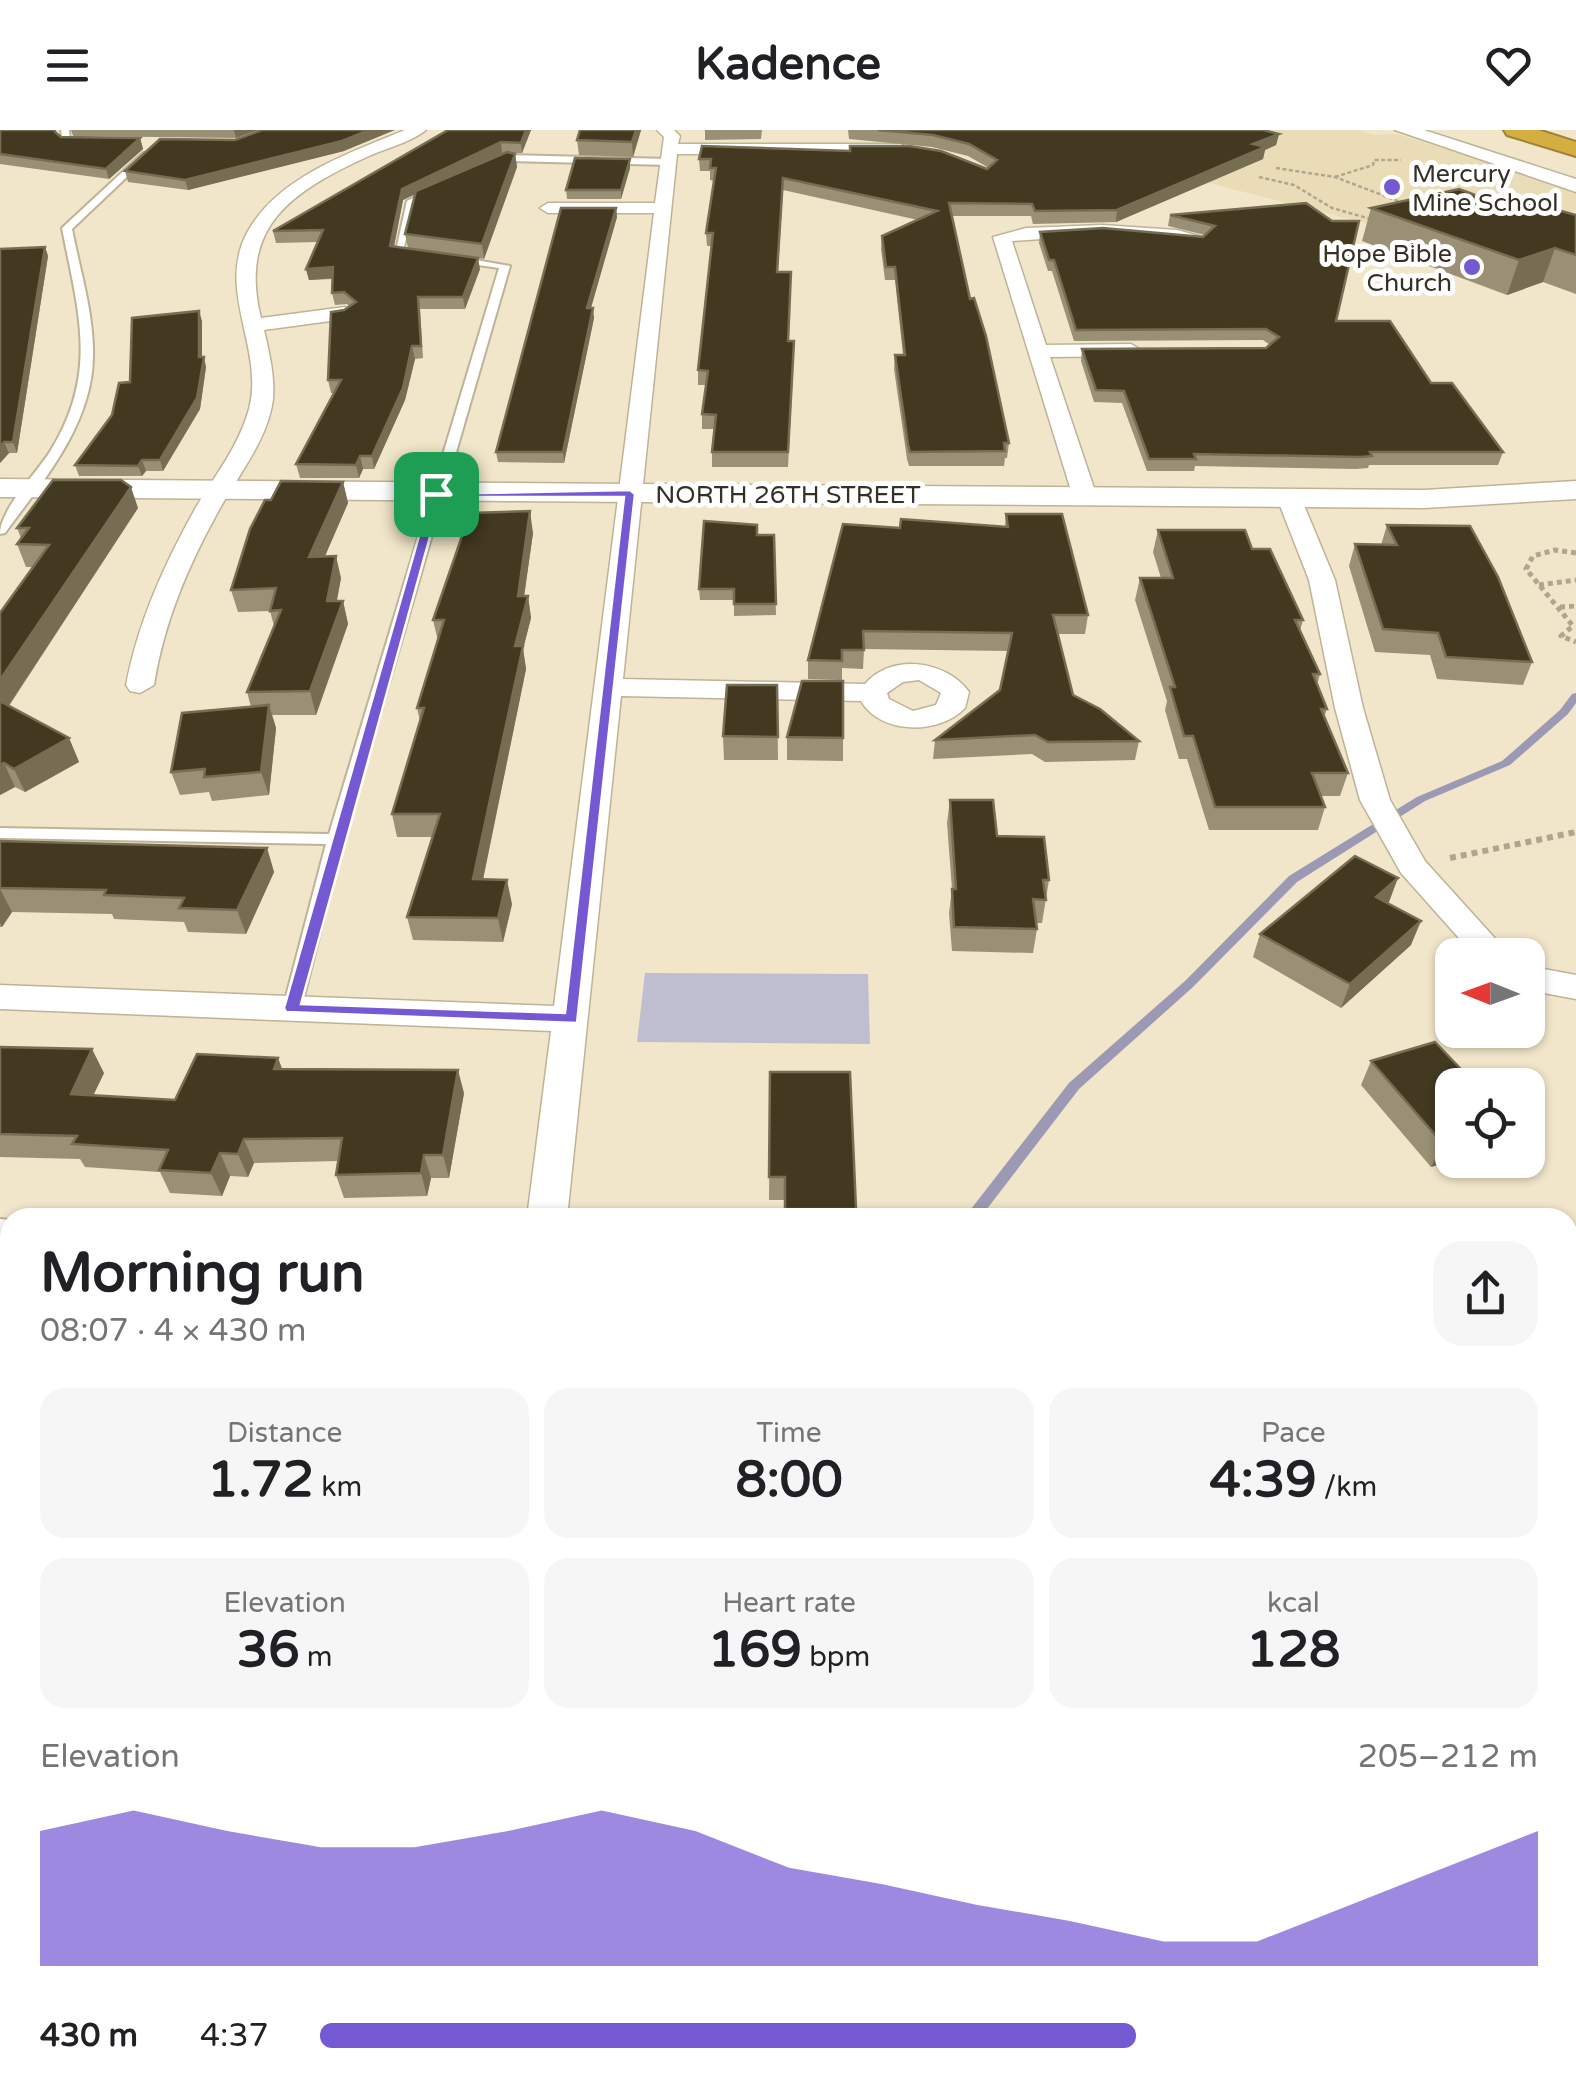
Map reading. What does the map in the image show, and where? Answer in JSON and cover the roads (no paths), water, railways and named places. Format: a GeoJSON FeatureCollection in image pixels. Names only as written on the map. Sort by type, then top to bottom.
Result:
{"type":"FeatureCollection","features":[{"type":"Feature","properties":{"kind":"highway"},"geometry":{"type":"LineString","coordinates":[[1515,130],[1576,148]]}},
{"type":"Feature","properties":{"kind":"street"},"geometry":{"type":"LineString","coordinates":[[140,685],[144,652],[170,578],[245,445],[262,398],[263,356],[243,276],[246,249],[265,220],[285,200],[324,174],[418,130]]}},
{"type":"Feature","properties":{"kind":"street"},"geometry":{"type":"LineString","coordinates":[[807,130],[807,149]]}},
{"type":"Feature","properties":{"kind":"street"},"geometry":{"type":"LineString","coordinates":[[1405,130],[1576,186]]}},
{"type":"Feature","properties":{"kind":"street"},"geometry":{"type":"LineString","coordinates":[[549,1208],[669,140],[807,149],[920,150]]}},
{"type":"Feature","properties":{"kind":"street"},"geometry":{"type":"LineString","coordinates":[[256,198],[285,200]]}},
{"type":"Feature","properties":{"kind":"street"},"geometry":{"type":"LineString","coordinates":[[548,208],[664,208]]}},
{"type":"Feature","properties":{"kind":"street"},"geometry":{"type":"LineString","coordinates":[[1084,497],[1002,237],[1028,232],[1152,232],[1201,239]]}},
{"type":"Feature","properties":{"kind":"street"},"geometry":{"type":"LineString","coordinates":[[255,325],[345,313]]}},
{"type":"Feature","properties":{"kind":"street"},"geometry":{"type":"LineString","coordinates":[[1038,350],[1157,350]]}},
{"type":"Feature","properties":{"kind":"street","name":"NORTH 26TH STREET"},"geometry":{"type":"LineString","coordinates":[[15,489],[1288,498],[1490,498],[1576,490]]}},
{"type":"Feature","properties":{"kind":"street"},"geometry":{"type":"LineString","coordinates":[[1288,498],[1322,580],[1349,708],[1375,800],[1405,854],[1477,938]]}},
{"type":"Feature","properties":{"kind":"street"},"geometry":{"type":"LineString","coordinates":[[606,687],[873,693]]}},
{"type":"Feature","properties":{"kind":"street"},"geometry":{"type":"LineString","coordinates":[[1545,981],[1576,987]]}},
{"type":"Feature","properties":{"kind":"street"},"geometry":{"type":"LineString","coordinates":[[0,998],[572,1019]]}},
{"type":"Feature","properties":{"kind":"lane"},"geometry":{"type":"LineString","coordinates":[[65,130],[66,142],[103,142]]}},
{"type":"Feature","properties":{"kind":"lane"},"geometry":{"type":"LineString","coordinates":[[475,172],[507,158],[669,140]]}},
{"type":"Feature","properties":{"kind":"lane"},"geometry":{"type":"LineString","coordinates":[[0,530],[15,489],[68,430],[84,394],[88,357],[67,228],[159,144]]}},
{"type":"Feature","properties":{"kind":"lane"},"geometry":{"type":"LineString","coordinates":[[292,1008],[336,839],[505,266],[398,253],[411,201],[443,186]]}},
{"type":"Feature","properties":{"kind":"lane"},"geometry":{"type":"LineString","coordinates":[[0,834],[336,839]]}},
{"type":"Feature","properties":{"kind":"waterway"},"geometry":{"type":"LineString","coordinates":[[979,1208],[1074,1086],[1189,984],[1293,879],[1421,799],[1506,763],[1564,712],[1576,696]]}},
{"type":"Feature","properties":{"kind":"place","name":"Mercury Mine School"},"geometry":{"type":"Point","coordinates":[1392,187]}},
{"type":"Feature","properties":{"kind":"place","name":"Hope Bible Church"},"geometry":{"type":"Point","coordinates":[1472,267]}}]}
